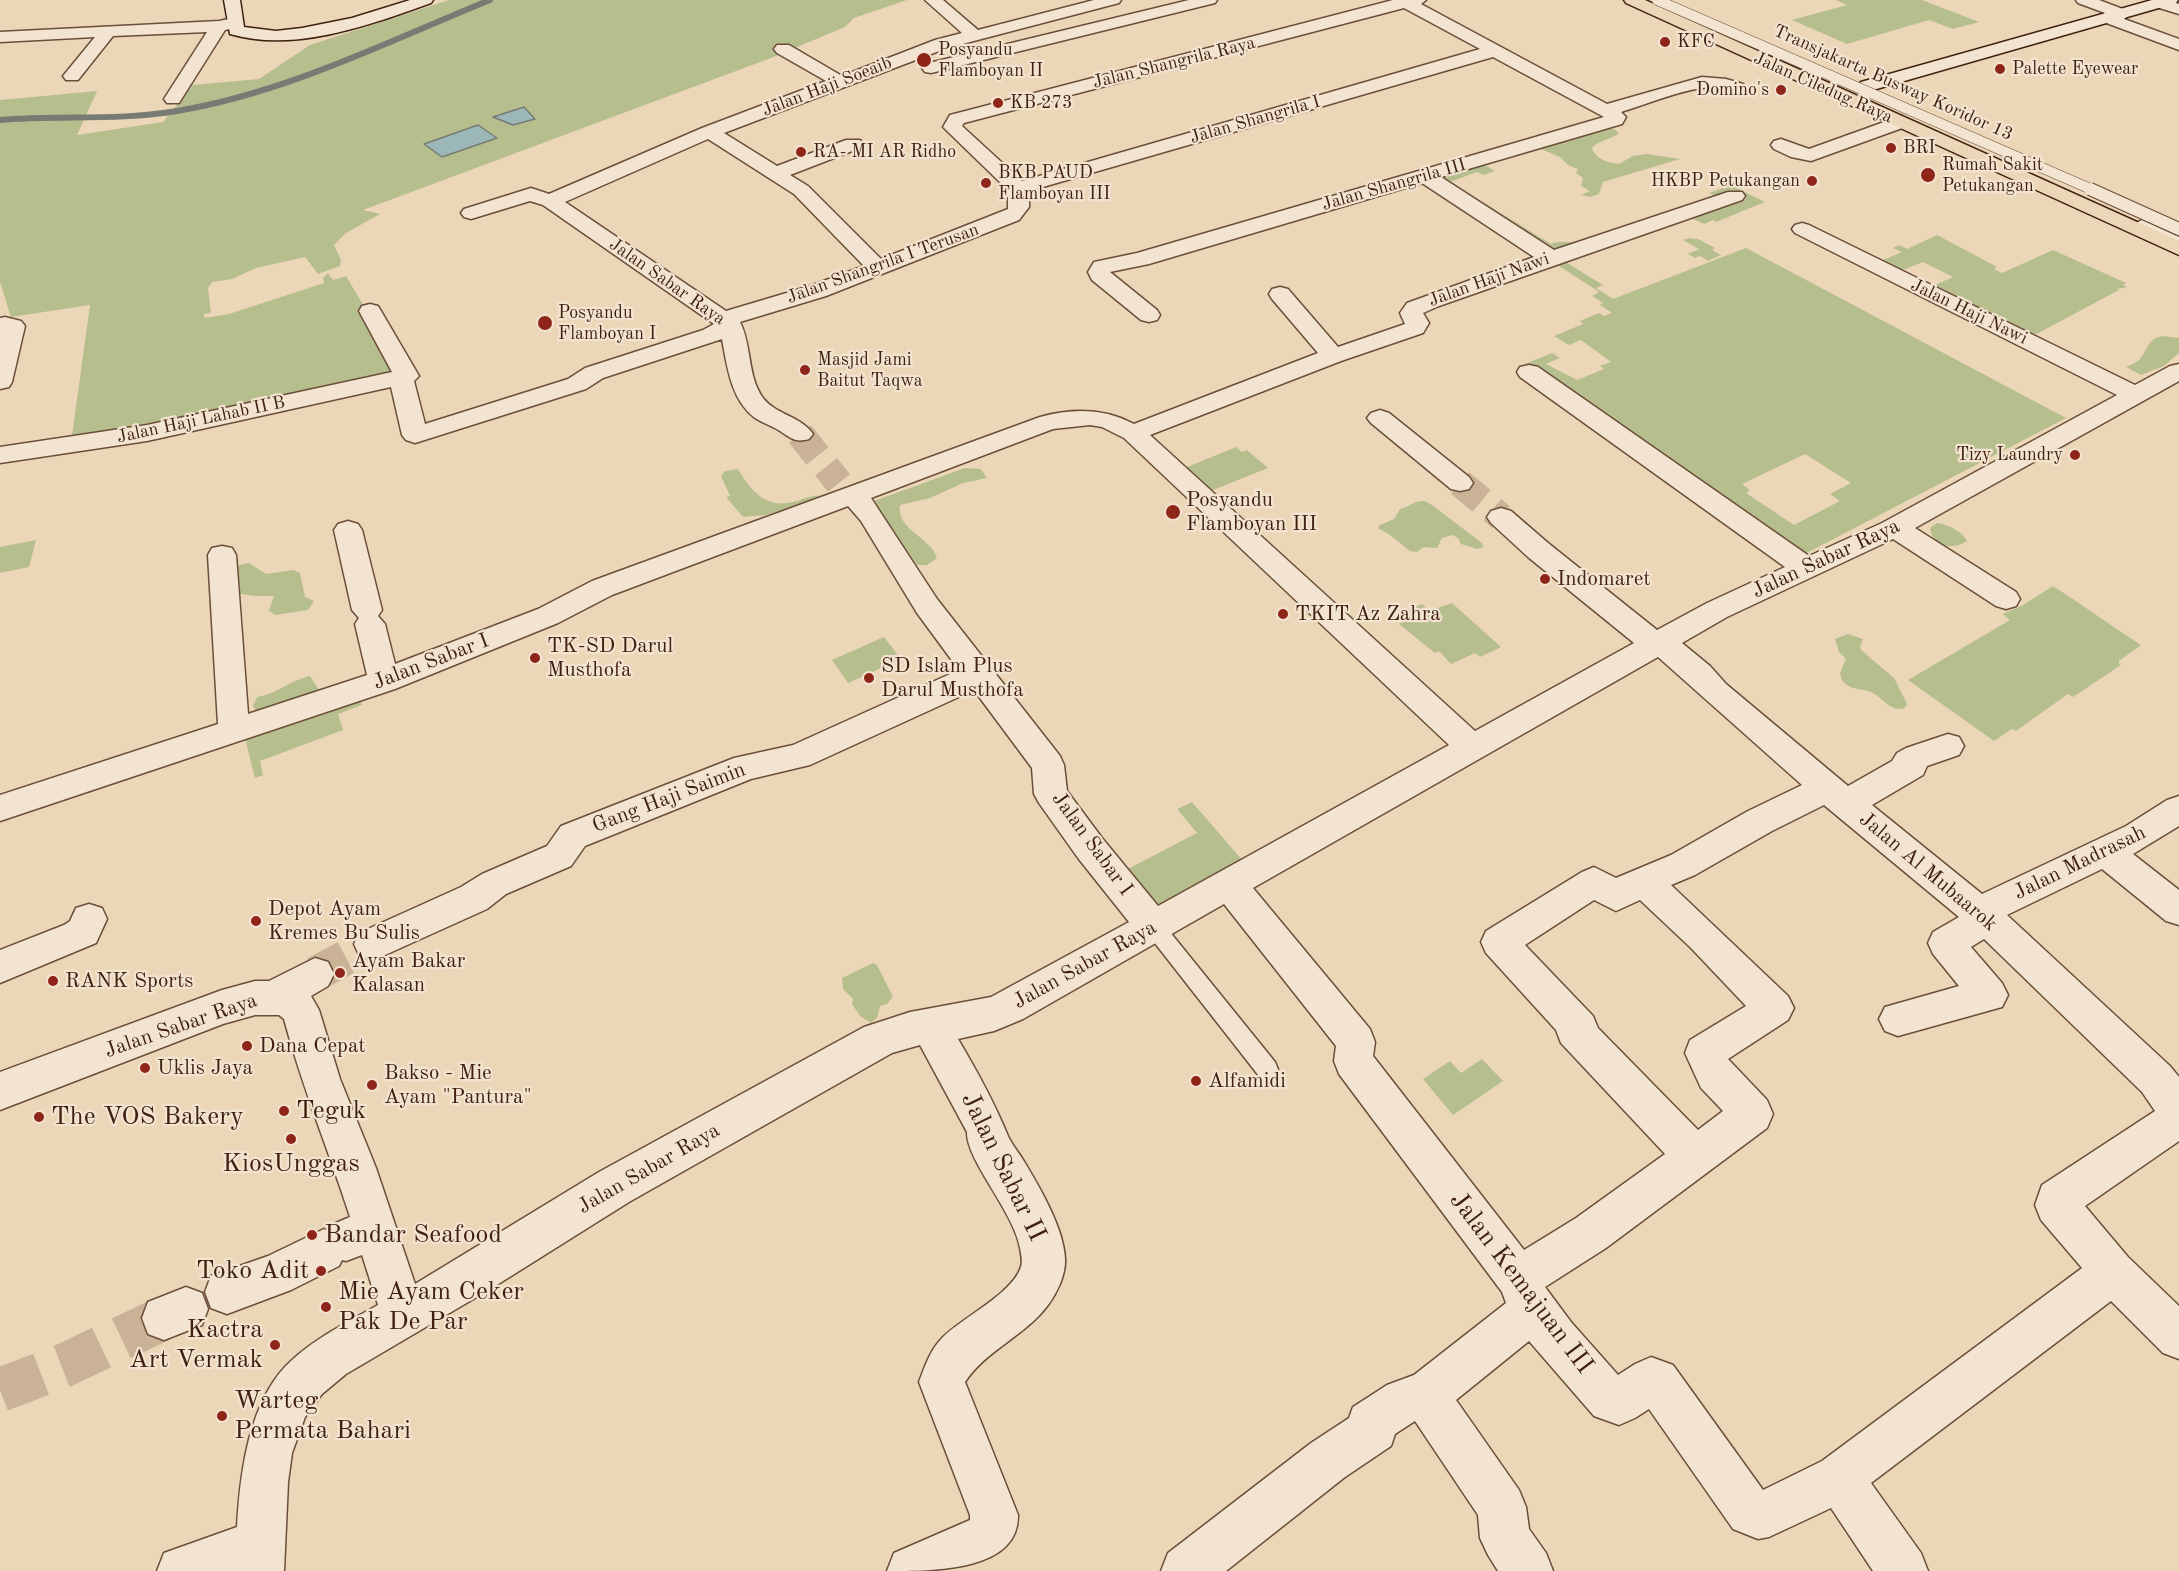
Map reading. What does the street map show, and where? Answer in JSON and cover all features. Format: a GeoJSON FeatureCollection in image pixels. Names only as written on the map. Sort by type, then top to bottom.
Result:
{"type":"FeatureCollection","features":[{"type":"Feature","properties":{"kind":"main road","name":"Jalan Ciledug Raya"},"geometry":{"type":"LineString","coordinates":[[1632,0],[1663,5],[1867,86],[2179,224]]}},
{"type":"Feature","properties":{"kind":"main road","name":"Jalan Ciledug Raya"},"geometry":{"type":"LineString","coordinates":[[1663,5],[1898,123],[1957,147],[2179,249]]}},
{"type":"Feature","properties":{"kind":"main road"},"geometry":{"type":"LineString","coordinates":[[1957,147],[1978,146],[1987,140]]}},
{"type":"Feature","properties":{"kind":"main road"},"geometry":{"type":"LineString","coordinates":[[1992,164],[1993,159],[2000,155],[2018,153]]}},
{"type":"Feature","properties":{"kind":"street"},"geometry":{"type":"LineString","coordinates":[[173,99],[226,24],[232,0]]}},
{"type":"Feature","properties":{"kind":"street"},"geometry":{"type":"LineString","coordinates":[[0,37],[226,24],[246,35],[270,37],[364,19],[424,0]]}},
{"type":"Feature","properties":{"kind":"street"},"geometry":{"type":"LineString","coordinates":[[933,0],[973,34]]}},
{"type":"Feature","properties":{"kind":"street","name":"Jalan Haji Soeaib"},"geometry":{"type":"LineString","coordinates":[[550,201],[709,132],[973,34],[1110,0]]}},
{"type":"Feature","properties":{"kind":"street"},"geometry":{"type":"LineString","coordinates":[[881,80],[1209,0]]}},
{"type":"Feature","properties":{"kind":"street"},"geometry":{"type":"LineString","coordinates":[[2084,0],[2179,45]]}},
{"type":"Feature","properties":{"kind":"street"},"geometry":{"type":"LineString","coordinates":[[1409,1],[1493,51],[1606,110],[1702,82],[1720,83],[1737,88]]}},
{"type":"Feature","properties":{"kind":"street","name":"Jalan Shangrila Raya"},"geometry":{"type":"LineString","coordinates":[[1018,188],[952,127],[957,119],[1409,1]]}},
{"type":"Feature","properties":{"kind":"street"},"geometry":{"type":"LineString","coordinates":[[1867,86],[2164,1],[2179,9]]}},
{"type":"Feature","properties":{"kind":"street"},"geometry":{"type":"LineString","coordinates":[[72,76],[109,31]]}},
{"type":"Feature","properties":{"kind":"street"},"geometry":{"type":"LineString","coordinates":[[783,49],[840,82]]}},
{"type":"Feature","properties":{"kind":"street","name":"Jalan Shangrila I"},"geometry":{"type":"LineString","coordinates":[[1018,188],[1493,51]]}},
{"type":"Feature","properties":{"kind":"street","name":"Jalan Shangrila III"},"geometry":{"type":"LineString","coordinates":[[1149,315],[1100,275],[1102,267],[1141,259],[1615,120],[1616,114],[1606,110]]}},
{"type":"Feature","properties":{"kind":"street"},"geometry":{"type":"LineString","coordinates":[[1781,145],[1798,153],[1811,155],[1898,123]]}},
{"type":"Feature","properties":{"kind":"street"},"geometry":{"type":"LineString","coordinates":[[709,132],[801,190],[879,269]]}},
{"type":"Feature","properties":{"kind":"street"},"geometry":{"type":"LineString","coordinates":[[774,174],[853,144]]}},
{"type":"Feature","properties":{"kind":"street"},"geometry":{"type":"LineString","coordinates":[[1425,176],[1549,257]]}},
{"type":"Feature","properties":{"kind":"street","name":"Jalan Shangrila I Terusan"},"geometry":{"type":"LineString","coordinates":[[727,322],[879,269],[1012,216],[1017,212],[1021,199],[1018,188]]}},
{"type":"Feature","properties":{"kind":"street"},"geometry":{"type":"LineString","coordinates":[[471,213],[531,194],[550,201]]}},
{"type":"Feature","properties":{"kind":"street","name":"Jalan Haji Nawi"},"geometry":{"type":"LineString","coordinates":[[1133,433],[1333,356],[1415,328],[1417,323],[1411,313],[1414,308],[1423,304],[1549,257],[1600,243],[1735,196]]}},
{"type":"Feature","properties":{"kind":"street","name":"Jalan Sabar Raya"},"geometry":{"type":"LineString","coordinates":[[550,201],[727,322],[751,399],[763,412],[788,424],[800,434]]}},
{"type":"Feature","properties":{"kind":"street","name":"Jalan Haji Nawi"},"geometry":{"type":"LineString","coordinates":[[1802,229],[2136,395]]}},
{"type":"Feature","properties":{"kind":"street"},"geometry":{"type":"LineString","coordinates":[[1280,294],[1333,356]]}},
{"type":"Feature","properties":{"kind":"street"},"geometry":{"type":"LineString","coordinates":[[370,311],[404,376],[415,435],[577,384],[594,373],[711,335],[727,322]]}},
{"type":"Feature","properties":{"kind":"street"},"geometry":{"type":"LineString","coordinates":[[0,382],[9,326]]}},
{"type":"Feature","properties":{"kind":"street","name":"Jalan Sabar Raya"},"geometry":{"type":"LineString","coordinates":[[1,1082],[222,1007],[253,998],[277,996],[287,998],[300,1010],[320,1079],[348,1150],[348,1240],[403,1315],[477,1273],[614,1187],[878,1040],[895,1033],[994,1015],[1717,610],[1805,567],[1895,528],[2179,371]]}},
{"type":"Feature","properties":{"kind":"street"},"geometry":{"type":"LineString","coordinates":[[1529,372],[1805,567]]}},
{"type":"Feature","properties":{"kind":"street","name":"Jalan Haji Lahab II B"},"geometry":{"type":"LineString","coordinates":[[0,455],[147,434],[404,376]]}},
{"type":"Feature","properties":{"kind":"street","name":"Jalan Sabar I"},"geometry":{"type":"LineString","coordinates":[[0,808],[384,681],[548,616],[602,588],[847,491],[1049,422],[1090,417],[1110,421],[1133,433]]}},
{"type":"Feature","properties":{"kind":"street"},"geometry":{"type":"LineString","coordinates":[[1380,418],[1460,483]]}},
{"type":"Feature","properties":{"kind":"street"},"geometry":{"type":"LineString","coordinates":[[1133,433],[1473,748]]}},
{"type":"Feature","properties":{"kind":"street","name":"Jalan Sabar I"},"geometry":{"type":"LineString","coordinates":[[847,491],[871,516],[927,606],[1048,765],[1051,794],[1090,848],[1154,927]]}},
{"type":"Feature","properties":{"kind":"street","name":"Jalan Al Mubaarok"},"geometry":{"type":"LineString","coordinates":[[1501,517],[1547,557],[1699,674],[1715,692],[1836,796],[1982,916],[2156,1079],[2172,1099],[2177,1119],[2056,1200],[2057,1208],[2113,1272]]}},
{"type":"Feature","properties":{"kind":"street"},"geometry":{"type":"LineString","coordinates":[[1895,528],[2006,599]]}},
{"type":"Feature","properties":{"kind":"street"},"geometry":{"type":"LineString","coordinates":[[348,530],[384,681]]}},
{"type":"Feature","properties":{"kind":"street"},"geometry":{"type":"LineString","coordinates":[[222,555],[234,732]]}},
{"type":"Feature","properties":{"kind":"street","name":"Gang Haji Saimin"},"geometry":{"type":"LineString","coordinates":[[372,944],[474,898],[494,884],[559,856],[573,836],[746,766],[800,756],[980,674]]}},
{"type":"Feature","properties":{"kind":"street"},"geometry":{"type":"LineString","coordinates":[[1695,1156],[1575,1031],[1578,1028],[1499,942],[1594,882],[1616,896],[1683,865],[1760,821],[1836,796],[1911,766],[1908,762],[1918,755],[1948,746]]}},
{"type":"Feature","properties":{"kind":"street","name":"Jalan Madrasah"},"geometry":{"type":"LineString","coordinates":[[1898,1019],[1989,995],[1946,943],[1982,916],[2138,836],[2179,809]]}},
{"type":"Feature","properties":{"kind":"street"},"geometry":{"type":"LineString","coordinates":[[2105,852],[2179,910]]}},
{"type":"Feature","properties":{"kind":"street"},"geometry":{"type":"LineString","coordinates":[[1186,1571],[1328,1460],[1374,1429],[1370,1424],[1403,1401],[1425,1395],[1478,1355],[1526,1294],[1591,1233],[1753,1114],[1715,1075],[1704,1053],[1775,1008],[1744,980],[1704,937],[1644,882]]}},
{"type":"Feature","properties":{"kind":"street","name":"Jalan Kemajuan III"},"geometry":{"type":"LineString","coordinates":[[1229,884],[1356,1042],[1353,1061],[1526,1294],[1610,1400],[1619,1402],[1651,1380],[1657,1380],[1750,1512],[1758,1515],[1769,1513],[1839,1478]]}},
{"type":"Feature","properties":{"kind":"street"},"geometry":{"type":"LineString","coordinates":[[0,967],[76,936],[83,932],[89,919]]}},
{"type":"Feature","properties":{"kind":"street"},"geometry":{"type":"LineString","coordinates":[[277,996],[315,974]]}},
{"type":"Feature","properties":{"kind":"street","name":"Jalan Sabar II"},"geometry":{"type":"LineString","coordinates":[[912,1571],[984,1540],[994,1530],[994,1515],[942,1382],[945,1368],[951,1359],[997,1323],[1030,1292],[1042,1272],[1045,1260],[1038,1230],[987,1138],[987,1129],[931,1027]]}},
{"type":"Feature","properties":{"kind":"street"},"geometry":{"type":"LineString","coordinates":[[227,1292],[276,1275],[348,1240]]}},
{"type":"Feature","properties":{"kind":"street"},"geometry":{"type":"LineString","coordinates":[[1903,1571],[1839,1478],[2113,1272],[2179,1337]]}},
{"type":"Feature","properties":{"kind":"street"},"geometry":{"type":"LineString","coordinates":[[182,1571],[260,1557],[269,1446],[276,1421],[291,1394],[319,1365],[403,1315]]}},
{"type":"Feature","properties":{"kind":"street"},"geometry":{"type":"LineString","coordinates":[[1425,1395],[1502,1507],[1505,1538],[1528,1571]]}},
{"type":"Feature","properties":{"kind":"lane","name":"Transjakarta Busway Koridor 13"},"geometry":{"type":"LineString","coordinates":[[1663,5],[1695,26],[1833,82],[2179,241]]}},
{"type":"Feature","properties":{"kind":"lane","name":"Transjakarta Busway Koridor 13"},"geometry":{"type":"LineString","coordinates":[[1663,5],[1972,136],[2179,230]]}},
{"type":"Feature","properties":{"kind":"lane"},"geometry":{"type":"LineString","coordinates":[[1154,927],[1267,1069]]}},
{"type":"Feature","properties":{"kind":"green space"},"geometry":{"type":"Polygon","coordinates":[[[449,0],[907,0],[854,18],[845,27],[771,58],[363,210],[380,214],[346,233],[334,245],[341,260],[340,266],[318,274],[305,257],[256,268],[232,279],[212,282],[208,288],[211,313],[204,314],[204,318],[229,314],[324,283],[323,278],[328,273],[333,280],[346,276],[405,375],[71,443],[90,305],[11,317],[0,282],[0,100],[97,91],[77,135],[163,122],[193,85],[259,79],[310,45],[449,0]]]}},
{"type":"Feature","properties":{"kind":"green space"},"geometry":{"type":"Polygon","coordinates":[[[1836,0],[1922,0],[1979,22],[1953,29],[1929,20],[1847,44],[1792,20],[1847,5],[1836,0]]]}},
{"type":"Feature","properties":{"kind":"green space"},"geometry":{"type":"Polygon","coordinates":[[[1608,128],[1616,130],[1619,134],[1592,148],[1603,160],[1619,164],[1633,156],[1647,154],[1680,159],[1603,182],[1599,194],[1590,197],[1581,195],[1590,191],[1581,186],[1583,178],[1576,173],[1578,169],[1568,165],[1560,157],[1541,149],[1608,128]]]}},
{"type":"Feature","properties":{"kind":"green space"},"geometry":{"type":"Polygon","coordinates":[[[1483,164],[1495,171],[1483,175],[1477,172],[1450,182],[1551,244],[1577,241],[1582,244],[1552,250],[1437,179],[1483,164]]]}},
{"type":"Feature","properties":{"kind":"green space"},"geometry":{"type":"Polygon","coordinates":[[[1726,183],[1765,202],[1716,222],[1713,220],[1704,224],[1691,218],[1746,199],[1744,194],[1729,191],[1715,196],[1709,193],[1723,188],[1719,186],[1726,183]]]}},
{"type":"Feature","properties":{"kind":"green space"},"geometry":{"type":"Polygon","coordinates":[[[1937,235],[1997,267],[1994,269],[2002,273],[2053,250],[2126,283],[2123,285],[2127,287],[2117,289],[2119,290],[2031,337],[1931,287],[1953,277],[1923,262],[1903,270],[1883,260],[1902,252],[1893,248],[1899,245],[1907,249],[1937,235]]]}},
{"type":"Feature","properties":{"kind":"green space"},"geometry":{"type":"Polygon","coordinates":[[[1698,239],[1715,248],[1712,250],[1721,255],[1708,261],[1700,256],[1695,258],[1688,254],[1699,249],[1683,240],[1698,239]]]}},
{"type":"Feature","properties":{"kind":"green space"},"geometry":{"type":"Polygon","coordinates":[[[1746,248],[2066,418],[1799,557],[1525,364],[1552,353],[1560,358],[1546,364],[1577,380],[1604,369],[1600,366],[1611,362],[1581,340],[1569,345],[1554,336],[1583,324],[1580,321],[1599,313],[1604,316],[1612,313],[1592,296],[1599,292],[1556,264],[1564,261],[1603,285],[1596,288],[1613,299],[1746,248]],[[1805,454],[1742,484],[1750,490],[1746,493],[1794,525],[1840,501],[1830,494],[1851,483],[1805,454]]]}},
{"type":"Feature","properties":{"kind":"green space"},"geometry":{"type":"Polygon","coordinates":[[[2162,336],[2179,338],[2179,353],[2164,366],[2141,375],[2126,367],[2139,360],[2151,342],[2162,336]]]}},
{"type":"Feature","properties":{"kind":"green space"},"geometry":{"type":"Polygon","coordinates":[[[1236,447],[1242,452],[1247,450],[1268,468],[1211,491],[1185,468],[1236,447]]]}},
{"type":"Feature","properties":{"kind":"green space"},"geometry":{"type":"Polygon","coordinates":[[[965,468],[981,469],[987,478],[963,483],[930,498],[900,505],[903,521],[928,544],[937,558],[927,565],[917,565],[874,505],[874,501],[965,468]]]}},
{"type":"Feature","properties":{"kind":"green space"},"geometry":{"type":"Polygon","coordinates":[[[738,469],[755,492],[769,501],[787,503],[814,496],[824,496],[765,515],[743,517],[726,497],[730,496],[721,476],[725,471],[738,469]]]}},
{"type":"Feature","properties":{"kind":"green space"},"geometry":{"type":"Polygon","coordinates":[[[1424,501],[1482,543],[1483,547],[1477,549],[1461,544],[1458,538],[1452,535],[1442,538],[1437,548],[1424,547],[1417,552],[1410,551],[1378,528],[1394,519],[1400,509],[1424,501]]]}},
{"type":"Feature","properties":{"kind":"green space"},"geometry":{"type":"Polygon","coordinates":[[[1937,523],[1954,529],[1967,541],[1956,546],[1939,543],[1930,528],[1937,523]]]}},
{"type":"Feature","properties":{"kind":"green space"},"geometry":{"type":"Polygon","coordinates":[[[36,540],[29,567],[0,573],[0,547],[36,540]]]}},
{"type":"Feature","properties":{"kind":"green space"},"geometry":{"type":"Polygon","coordinates":[[[249,563],[266,574],[294,570],[300,573],[305,597],[314,601],[308,610],[275,615],[269,610],[274,596],[236,593],[236,566],[249,563]]]}},
{"type":"Feature","properties":{"kind":"green space"},"geometry":{"type":"Polygon","coordinates":[[[2053,586],[2141,645],[2119,661],[2121,665],[2073,697],[2068,694],[2016,731],[2012,729],[1994,741],[1908,680],[2010,620],[2003,614],[2023,605],[2053,586]]]}},
{"type":"Feature","properties":{"kind":"green space"},"geometry":{"type":"Polygon","coordinates":[[[1452,603],[1501,647],[1480,657],[1475,653],[1451,664],[1439,651],[1435,653],[1399,624],[1403,622],[1397,616],[1422,604],[1429,611],[1452,603]]]}},
{"type":"Feature","properties":{"kind":"green space"},"geometry":{"type":"Polygon","coordinates":[[[1848,634],[1863,639],[1861,650],[1894,678],[1907,704],[1905,708],[1891,707],[1871,692],[1853,688],[1843,681],[1840,673],[1846,659],[1839,652],[1835,639],[1848,634]]]}},
{"type":"Feature","properties":{"kind":"green space"},"geometry":{"type":"Polygon","coordinates":[[[884,637],[901,659],[848,683],[832,660],[884,637]]]}},
{"type":"Feature","properties":{"kind":"green space"},"geometry":{"type":"Polygon","coordinates":[[[310,676],[319,690],[315,694],[274,708],[256,711],[253,706],[257,697],[310,676]]]}},
{"type":"Feature","properties":{"kind":"green space"},"geometry":{"type":"Polygon","coordinates":[[[360,698],[362,705],[338,714],[343,730],[260,761],[263,775],[255,778],[245,738],[360,698]]]}},
{"type":"Feature","properties":{"kind":"green space"},"geometry":{"type":"Polygon","coordinates":[[[1192,802],[1243,861],[1157,907],[1126,870],[1197,833],[1177,809],[1192,802]]]}},
{"type":"Feature","properties":{"kind":"green space"},"geometry":{"type":"Polygon","coordinates":[[[873,963],[877,965],[893,997],[887,1004],[880,1006],[877,1018],[871,1023],[860,1016],[852,1004],[853,999],[843,989],[842,978],[873,963]]]}},
{"type":"Feature","properties":{"kind":"green space"},"geometry":{"type":"Polygon","coordinates":[[[1482,1059],[1503,1081],[1453,1115],[1423,1079],[1450,1061],[1461,1073],[1482,1059]]]}},
{"type":"Feature","properties":{"kind":"water"},"geometry":{"type":"Polygon","coordinates":[[[524,107],[535,119],[513,125],[493,117],[524,107]]]}},
{"type":"Feature","properties":{"kind":"water"},"geometry":{"type":"Polygon","coordinates":[[[478,125],[497,138],[442,157],[424,144],[478,125]]]}},
{"type":"Feature","properties":{"kind":"waterway"},"geometry":{"type":"LineString","coordinates":[[0,120],[133,116],[218,103],[297,79],[490,0]]}},
{"type":"Feature","properties":{"kind":"tunnel"},"geometry":{"type":"LineString","coordinates":[[800,434],[839,483]]}},
{"type":"Feature","properties":{"kind":"tunnel"},"geometry":{"type":"LineString","coordinates":[[1460,483],[1501,517]]}},
{"type":"Feature","properties":{"kind":"tunnel"},"geometry":{"type":"LineString","coordinates":[[315,974],[372,944]]}},
{"type":"Feature","properties":{"kind":"tunnel"},"geometry":{"type":"LineString","coordinates":[[0,1390],[65,1365],[164,1318]]}},
{"type":"Feature","properties":{"kind":"place","name":"KFC"},"geometry":{"type":"Point","coordinates":[1665,42]}},
{"type":"Feature","properties":{"kind":"place","name":"Posyandu Flamboyan II"},"geometry":{"type":"Point","coordinates":[924,60]}},
{"type":"Feature","properties":{"kind":"place","name":"Palette Eyewear"},"geometry":{"type":"Point","coordinates":[2000,69]}},
{"type":"Feature","properties":{"kind":"place","name":"Domino's"},"geometry":{"type":"Point","coordinates":[1781,90]}},
{"type":"Feature","properties":{"kind":"place","name":"KB 273"},"geometry":{"type":"Point","coordinates":[998,103]}},
{"type":"Feature","properties":{"kind":"place","name":"BRI"},"geometry":{"type":"Point","coordinates":[1891,148]}},
{"type":"Feature","properties":{"kind":"place","name":"RA- MI AR Ridho"},"geometry":{"type":"Point","coordinates":[801,152]}},
{"type":"Feature","properties":{"kind":"place","name":"Rumah Sakit Petukangan"},"geometry":{"type":"Point","coordinates":[1928,175]}},
{"type":"Feature","properties":{"kind":"place","name":"HKBP Petukangan"},"geometry":{"type":"Point","coordinates":[1812,181]}},
{"type":"Feature","properties":{"kind":"place","name":"BKB PAUD Flamboyan III"},"geometry":{"type":"Point","coordinates":[986,183]}},
{"type":"Feature","properties":{"kind":"place","name":"Posyandu Flamboyan I"},"geometry":{"type":"Point","coordinates":[545,323]}},
{"type":"Feature","properties":{"kind":"place","name":"Masjid Jami Baitut Taqwa"},"geometry":{"type":"Point","coordinates":[805,370]}},
{"type":"Feature","properties":{"kind":"place","name":"Tizy Laundry"},"geometry":{"type":"Point","coordinates":[2075,455]}},
{"type":"Feature","properties":{"kind":"place","name":"Posyandu Flamboyan III"},"geometry":{"type":"Point","coordinates":[1173,512]}},
{"type":"Feature","properties":{"kind":"place","name":"Indomaret"},"geometry":{"type":"Point","coordinates":[1545,579]}},
{"type":"Feature","properties":{"kind":"place","name":"TKIT Az Zahra"},"geometry":{"type":"Point","coordinates":[1283,614]}},
{"type":"Feature","properties":{"kind":"place","name":"TK-SD Darul Musthofa"},"geometry":{"type":"Point","coordinates":[535,658]}},
{"type":"Feature","properties":{"kind":"place","name":"SD Islam Plus Darul Musthofa"},"geometry":{"type":"Point","coordinates":[869,678]}},
{"type":"Feature","properties":{"kind":"place","name":"Depot Ayam Kremes Bu Sulis"},"geometry":{"type":"Point","coordinates":[256,921]}},
{"type":"Feature","properties":{"kind":"place","name":"Ayam Bakar Kalasan"},"geometry":{"type":"Point","coordinates":[340,973]}},
{"type":"Feature","properties":{"kind":"place","name":"RANK Sports"},"geometry":{"type":"Point","coordinates":[53,981]}},
{"type":"Feature","properties":{"kind":"place","name":"Dana Cepat"},"geometry":{"type":"Point","coordinates":[247,1046]}},
{"type":"Feature","properties":{"kind":"place","name":"Uklis Jaya"},"geometry":{"type":"Point","coordinates":[145,1068]}},
{"type":"Feature","properties":{"kind":"place","name":"Alfamidi"},"geometry":{"type":"Point","coordinates":[1196,1081]}},
{"type":"Feature","properties":{"kind":"place","name":"Bakso - Mie Ayam \"Pantura\""},"geometry":{"type":"Point","coordinates":[372,1085]}},
{"type":"Feature","properties":{"kind":"place","name":"Teguk"},"geometry":{"type":"Point","coordinates":[284,1111]}},
{"type":"Feature","properties":{"kind":"place","name":"The VOS Bakery"},"geometry":{"type":"Point","coordinates":[39,1117]}},
{"type":"Feature","properties":{"kind":"place","name":"KiosUnggas"},"geometry":{"type":"Point","coordinates":[291,1139]}},
{"type":"Feature","properties":{"kind":"place","name":"Bandar Seafood"},"geometry":{"type":"Point","coordinates":[312,1235]}},
{"type":"Feature","properties":{"kind":"place","name":"Toko Adit"},"geometry":{"type":"Point","coordinates":[321,1271]}},
{"type":"Feature","properties":{"kind":"place","name":"Mie Ayam Ceker Pak De Par"},"geometry":{"type":"Point","coordinates":[326,1307]}},
{"type":"Feature","properties":{"kind":"place","name":"Kactra Art Vermak"},"geometry":{"type":"Point","coordinates":[275,1345]}},
{"type":"Feature","properties":{"kind":"place","name":"Warteg Permata Bahari"},"geometry":{"type":"Point","coordinates":[222,1416]}}]}
